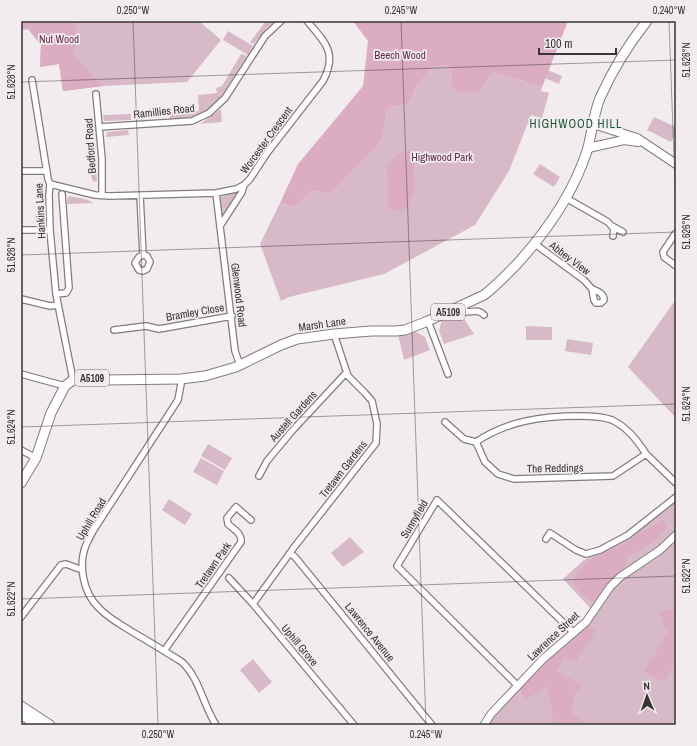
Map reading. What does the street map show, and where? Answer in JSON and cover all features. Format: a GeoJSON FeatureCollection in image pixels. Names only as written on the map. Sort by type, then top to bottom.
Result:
{"type":"FeatureCollection","features":[{"type":"Feature","properties":{"kind":"main road","name":"A5109"},"geometry":{"type":"LineString","coordinates":[[593,124],[599,100],[612,73],[647,21]]}},
{"type":"Feature","properties":{"kind":"main road","name":"Marsh Lane"},"geometry":{"type":"LineString","coordinates":[[73,380],[85,378],[104,380],[181,379],[205,376],[240,365],[297,339],[334,334],[406,330],[462,306],[491,290],[535,244],[546,230],[566,198],[579,173],[588,148],[593,124]]}},
{"type":"Feature","properties":{"kind":"main road"},"geometry":{"type":"LineString","coordinates":[[593,124],[636,138],[676,164]]}},
{"type":"Feature","properties":{"kind":"main road"},"geometry":{"type":"LineString","coordinates":[[590,138],[602,144]]}},
{"type":"Feature","properties":{"kind":"main road"},"geometry":{"type":"LineString","coordinates":[[588,148],[624,140],[642,142]]}},
{"type":"Feature","properties":{"kind":"main road","name":"A5109"},"geometry":{"type":"LineString","coordinates":[[21,483],[36,458],[51,413],[65,386],[73,380]]}},
{"type":"Feature","properties":{"kind":"main road"},"geometry":{"type":"LineString","coordinates":[[21,706],[50,725]]}},
{"type":"Feature","properties":{"kind":"main road"},"geometry":{"type":"LineString","coordinates":[[21,714],[37,725]]}},
{"type":"Feature","properties":{"kind":"street","name":"Ramillies Road"},"geometry":{"type":"LineString","coordinates":[[99,127],[192,121],[209,113],[225,98],[266,36],[281,21]]}},
{"type":"Feature","properties":{"kind":"street","name":"Worcester Crescent"},"geometry":{"type":"LineString","coordinates":[[50,184],[102,196],[216,193],[228,192],[244,185],[250,179],[267,153],[328,72],[330,59],[328,50],[324,42],[307,21]]}},
{"type":"Feature","properties":{"kind":"street","name":"Hankins Lane"},"geometry":{"type":"LineString","coordinates":[[32,80],[50,184],[50,230],[56,294],[73,380]]}},
{"type":"Feature","properties":{"kind":"street","name":"Bedford Road"},"geometry":{"type":"LineString","coordinates":[[96,94],[102,158],[102,196]]}},
{"type":"Feature","properties":{"kind":"street"},"geometry":{"type":"LineString","coordinates":[[21,171],[47,171]]}},
{"type":"Feature","properties":{"kind":"street"},"geometry":{"type":"LineString","coordinates":[[220,226],[242,192],[244,185]]}},
{"type":"Feature","properties":{"kind":"street","name":"Glenwood Road"},"geometry":{"type":"LineString","coordinates":[[216,193],[232,316],[235,351],[240,365]]}},
{"type":"Feature","properties":{"kind":"street","name":"Hankins Lane"},"geometry":{"type":"LineString","coordinates":[[56,294],[66,293],[69,288],[62,194]]}},
{"type":"Feature","properties":{"kind":"street"},"geometry":{"type":"LineString","coordinates":[[140,196],[143,255]]}},
{"type":"Feature","properties":{"kind":"street"},"geometry":{"type":"LineString","coordinates":[[566,198],[623,232]]}},
{"type":"Feature","properties":{"kind":"street"},"geometry":{"type":"LineString","coordinates":[[612,226],[614,232],[613,236]]}},
{"type":"Feature","properties":{"kind":"street"},"geometry":{"type":"LineString","coordinates":[[21,230],[50,230]]}},
{"type":"Feature","properties":{"kind":"street"},"geometry":{"type":"LineString","coordinates":[[675,234],[663,252],[664,256],[676,266]]}},
{"type":"Feature","properties":{"kind":"street","name":"Abbey View"},"geometry":{"type":"LineString","coordinates":[[535,244],[584,280],[592,289]]}},
{"type":"Feature","properties":{"kind":"street"},"geometry":{"type":"LineString","coordinates":[[21,299],[50,306],[58,305]]}},
{"type":"Feature","properties":{"kind":"street"},"geometry":{"type":"LineString","coordinates":[[462,306],[466,312],[477,311],[484,315]]}},
{"type":"Feature","properties":{"kind":"street","name":"Bramley Close"},"geometry":{"type":"LineString","coordinates":[[114,330],[146,326],[159,329],[232,316]]}},
{"type":"Feature","properties":{"kind":"street"},"geometry":{"type":"LineString","coordinates":[[428,321],[448,374]]}},
{"type":"Feature","properties":{"kind":"street","name":"Tretawn Gardens"},"geometry":{"type":"LineString","coordinates":[[253,604],[291,554],[295,546],[376,443],[377,424],[372,401],[346,373],[334,334]]}},
{"type":"Feature","properties":{"kind":"street","name":"Austell Gardens"},"geometry":{"type":"LineString","coordinates":[[259,476],[266,461],[346,373]]}},
{"type":"Feature","properties":{"kind":"street"},"geometry":{"type":"LineString","coordinates":[[21,374],[65,386]]}},
{"type":"Feature","properties":{"kind":"street","name":"Uphill Road"},"geometry":{"type":"LineString","coordinates":[[181,379],[178,400],[94,531],[86,546],[83,556],[82,570],[89,596],[99,609],[117,622],[182,662],[190,671],[216,725]]}},
{"type":"Feature","properties":{"kind":"street"},"geometry":{"type":"LineString","coordinates":[[445,422],[464,439],[476,442],[490,432],[533,418],[594,416],[611,420],[625,428],[637,439],[646,454],[676,483]]}},
{"type":"Feature","properties":{"kind":"street","name":"The Reddings"},"geometry":{"type":"LineString","coordinates":[[476,442],[485,462],[498,474],[514,479],[613,476],[646,454]]}},
{"type":"Feature","properties":{"kind":"street"},"geometry":{"type":"LineString","coordinates":[[21,450],[36,458]]}},
{"type":"Feature","properties":{"kind":"street"},"geometry":{"type":"LineString","coordinates":[[546,539],[550,534],[576,550],[586,554],[600,550],[628,536],[676,497]]}},
{"type":"Feature","properties":{"kind":"street","name":"Sunnyfield"},"geometry":{"type":"LineString","coordinates":[[518,686],[397,566],[437,500],[574,633]]}},
{"type":"Feature","properties":{"kind":"street","name":"Tretawn Park"},"geometry":{"type":"LineString","coordinates":[[164,651],[241,542],[239,533],[228,524],[227,518],[236,507],[251,520]]}},
{"type":"Feature","properties":{"kind":"street","name":"Lawrence Street"},"geometry":{"type":"LineString","coordinates":[[484,725],[491,714],[543,660],[586,622],[610,587],[620,577],[660,550],[676,535]]}},
{"type":"Feature","properties":{"kind":"street","name":"Lawrence Avenue"},"geometry":{"type":"LineString","coordinates":[[291,554],[432,725]]}},
{"type":"Feature","properties":{"kind":"street"},"geometry":{"type":"LineString","coordinates":[[21,617],[61,565],[66,564],[82,570]]}},
{"type":"Feature","properties":{"kind":"street","name":"Uphill Grove"},"geometry":{"type":"LineString","coordinates":[[229,578],[253,604],[354,725]]}},
{"type":"Feature","properties":{"kind":"green space"},"geometry":{"type":"Polygon","coordinates":[[[21,21],[199,21],[221,40],[187,82],[103,86],[63,91],[59,64],[40,67],[41,45],[28,29],[21,30],[21,21]]]}},
{"type":"Feature","properties":{"kind":"green space","name":"Nut Wood"},"geometry":{"type":"Polygon","coordinates":[[[21,21],[75,21],[78,37],[72,54],[103,86],[63,91],[59,64],[40,67],[41,45],[28,29],[21,30],[21,21]]]}},
{"type":"Feature","properties":{"kind":"green space"},"geometry":{"type":"Polygon","coordinates":[[[266,21],[274,21],[254,44],[250,42],[266,21]]]}},
{"type":"Feature","properties":{"kind":"green space","name":"Beech Wood"},"geometry":{"type":"Polygon","coordinates":[[[353,21],[568,21],[542,87],[493,72],[478,93],[455,91],[450,82],[452,68],[444,65],[433,67],[417,86],[408,104],[388,107],[381,141],[331,194],[312,191],[295,207],[280,203],[298,164],[363,86],[368,41],[353,21]]]}},
{"type":"Feature","properties":{"kind":"green space"},"geometry":{"type":"Polygon","coordinates":[[[228,31],[253,46],[248,55],[223,40],[228,31]]]}},
{"type":"Feature","properties":{"kind":"green space"},"geometry":{"type":"Polygon","coordinates":[[[241,54],[247,56],[215,106],[199,114],[199,117],[170,119],[170,112],[199,111],[198,95],[217,93],[216,88],[222,86],[241,54]]]}},
{"type":"Feature","properties":{"kind":"green space","name":"Highwood Park"},"geometry":{"type":"Polygon","coordinates":[[[444,65],[452,68],[450,82],[478,93],[493,72],[542,87],[541,91],[549,93],[542,118],[531,115],[509,171],[475,225],[384,274],[289,297],[281,301],[260,244],[280,203],[295,207],[312,191],[331,194],[381,141],[388,107],[408,104],[417,86],[433,67],[444,65]]]}},
{"type":"Feature","properties":{"kind":"green space"},"geometry":{"type":"Polygon","coordinates":[[[545,69],[562,76],[559,84],[542,77],[545,69]]]}},
{"type":"Feature","properties":{"kind":"green space"},"geometry":{"type":"Polygon","coordinates":[[[221,109],[222,122],[200,124],[221,109]]]}},
{"type":"Feature","properties":{"kind":"green space"},"geometry":{"type":"Polygon","coordinates":[[[131,114],[131,120],[104,121],[103,115],[131,114]]]}},
{"type":"Feature","properties":{"kind":"green space"},"geometry":{"type":"Polygon","coordinates":[[[654,117],[676,127],[676,133],[671,142],[647,130],[654,117]]]}},
{"type":"Feature","properties":{"kind":"green space"},"geometry":{"type":"Polygon","coordinates":[[[128,130],[129,135],[106,137],[107,132],[128,130]]]}},
{"type":"Feature","properties":{"kind":"green space"},"geometry":{"type":"Polygon","coordinates":[[[409,151],[415,158],[413,173],[415,191],[405,210],[392,211],[387,204],[387,166],[397,155],[409,151]]]}},
{"type":"Feature","properties":{"kind":"green space"},"geometry":{"type":"Polygon","coordinates":[[[96,159],[97,181],[93,182],[89,160],[96,159]]]}},
{"type":"Feature","properties":{"kind":"green space"},"geometry":{"type":"Polygon","coordinates":[[[540,164],[560,177],[554,187],[533,174],[540,164]]]}},
{"type":"Feature","properties":{"kind":"green space"},"geometry":{"type":"Polygon","coordinates":[[[237,192],[223,216],[221,216],[219,199],[237,192]]]}},
{"type":"Feature","properties":{"kind":"green space"},"geometry":{"type":"Polygon","coordinates":[[[69,196],[85,199],[94,203],[67,204],[69,196]]]}},
{"type":"Feature","properties":{"kind":"green space"},"geometry":{"type":"Polygon","coordinates":[[[674,302],[676,304],[676,418],[628,367],[674,302]]]}},
{"type":"Feature","properties":{"kind":"green space"},"geometry":{"type":"Polygon","coordinates":[[[459,311],[474,334],[444,344],[439,331],[442,319],[459,311]]]}},
{"type":"Feature","properties":{"kind":"green space"},"geometry":{"type":"Polygon","coordinates":[[[526,326],[552,327],[552,340],[526,340],[526,326]]]}},
{"type":"Feature","properties":{"kind":"green space"},"geometry":{"type":"Polygon","coordinates":[[[414,331],[425,337],[430,350],[404,360],[398,334],[414,331]]]}},
{"type":"Feature","properties":{"kind":"green space"},"geometry":{"type":"Polygon","coordinates":[[[567,339],[593,343],[591,355],[565,351],[567,339]]]}},
{"type":"Feature","properties":{"kind":"green space"},"geometry":{"type":"Polygon","coordinates":[[[208,444],[232,458],[225,470],[201,456],[208,444]]]}},
{"type":"Feature","properties":{"kind":"green space"},"geometry":{"type":"Polygon","coordinates":[[[201,458],[224,471],[217,485],[193,472],[201,458]]]}},
{"type":"Feature","properties":{"kind":"green space"},"geometry":{"type":"Polygon","coordinates":[[[169,499],[192,514],[185,525],[162,510],[169,499]]]}},
{"type":"Feature","properties":{"kind":"green space"},"geometry":{"type":"Polygon","coordinates":[[[676,499],[676,725],[485,725],[593,611],[563,579],[584,560],[629,535],[676,499]]]}},
{"type":"Feature","properties":{"kind":"green space"},"geometry":{"type":"Polygon","coordinates":[[[663,520],[667,527],[649,544],[639,551],[627,556],[625,567],[612,578],[601,595],[592,602],[579,592],[572,581],[584,565],[597,556],[619,546],[663,520]]]}},
{"type":"Feature","properties":{"kind":"green space"},"geometry":{"type":"Polygon","coordinates":[[[350,537],[364,552],[343,567],[331,553],[350,537]]]}},
{"type":"Feature","properties":{"kind":"green space"},"geometry":{"type":"Polygon","coordinates":[[[676,610],[676,661],[664,682],[644,671],[669,631],[664,625],[659,612],[676,610]]]}},
{"type":"Feature","properties":{"kind":"green space"},"geometry":{"type":"Polygon","coordinates":[[[588,625],[595,629],[592,638],[582,650],[576,662],[564,658],[556,671],[579,683],[581,688],[574,694],[571,712],[589,725],[553,725],[552,710],[547,686],[525,700],[520,687],[543,664],[571,642],[588,625]]]}},
{"type":"Feature","properties":{"kind":"green space"},"geometry":{"type":"Polygon","coordinates":[[[253,659],[272,682],[259,693],[240,670],[253,659]]]}},
{"type":"Feature","properties":{"kind":"district","name":"HIGHWOOD HILL"},"geometry":{"type":"Point","coordinates":[576,124]}}]}
